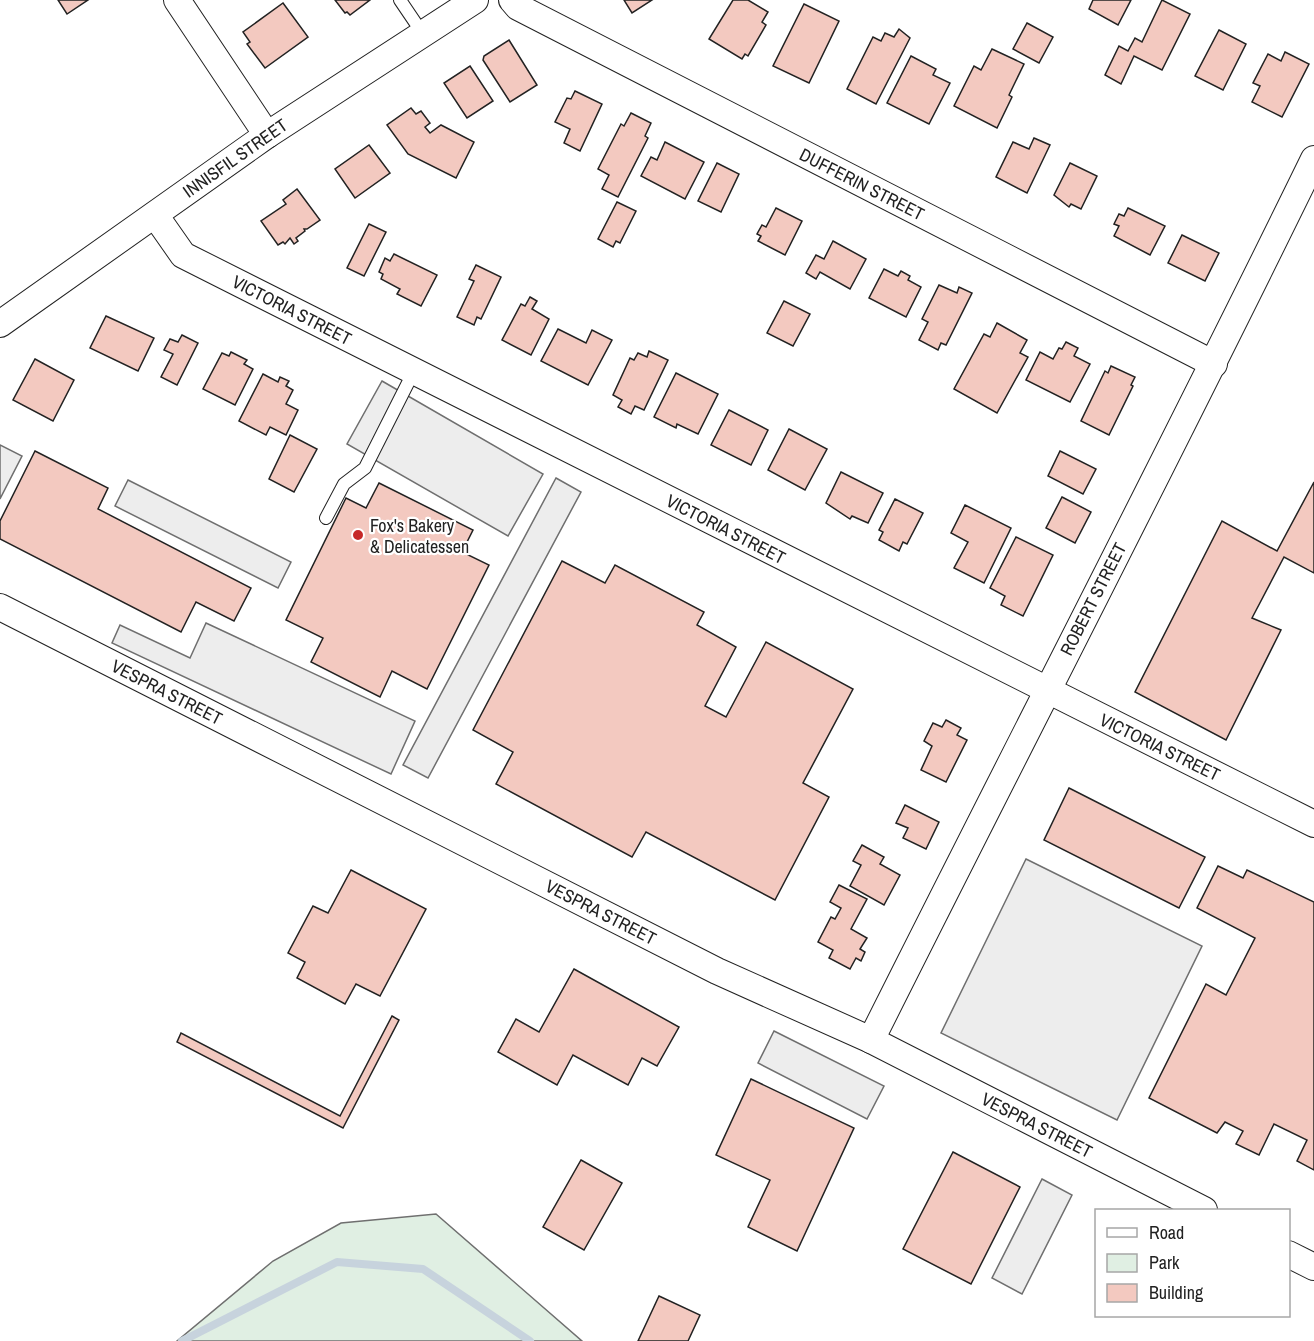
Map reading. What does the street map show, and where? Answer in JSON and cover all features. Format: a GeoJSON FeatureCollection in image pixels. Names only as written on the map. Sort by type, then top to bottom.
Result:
{"type":"FeatureCollection","features":[{"type":"Feature","properties":{"kind":"street"},"geometry":{"type":"LineString","coordinates":[[177,0],[267,135]]}},
{"type":"Feature","properties":{"kind":"street","name":"INNISFIL STREET"},"geometry":{"type":"LineString","coordinates":[[0,324],[267,135],[475,0]]}},
{"type":"Feature","properties":{"kind":"street","name":"DUFFERIN STREET"},"geometry":{"type":"LineString","coordinates":[[512,0],[518,7],[1214,364]]}},
{"type":"Feature","properties":{"kind":"street","name":"ROBERT STREET"},"geometry":{"type":"LineString","coordinates":[[871,1040],[1046,690],[1214,364],[1314,159]]}},
{"type":"Feature","properties":{"kind":"street","name":"VICTORIA STREET"},"geometry":{"type":"LineString","coordinates":[[155,215],[183,255],[1314,824]]}},
{"type":"Feature","properties":{"kind":"street","name":"VESPRA STREET"},"geometry":{"type":"LineString","coordinates":[[0,607],[717,971],[871,1040],[1202,1209]]}},
{"type":"Feature","properties":{"kind":"street"},"geometry":{"type":"LineString","coordinates":[[1290,1255],[1314,1267]]}},
{"type":"Feature","properties":{"kind":"lane"},"geometry":{"type":"LineString","coordinates":[[400,0],[423,34]]}},
{"type":"Feature","properties":{"kind":"lane"},"geometry":{"type":"LineString","coordinates":[[326,518],[344,484],[365,468],[414,371]]}},
{"type":"Feature","properties":{"kind":"green space"},"geometry":{"type":"Polygon","coordinates":[[[436,1214],[582,1341],[177,1341],[273,1261],[341,1223],[436,1214]]]}},
{"type":"Feature","properties":{"kind":"shaded area"},"geometry":{"type":"Polygon","coordinates":[[[382,381],[543,474],[508,536],[347,444],[382,381]]]}},
{"type":"Feature","properties":{"kind":"shaded area"},"geometry":{"type":"Polygon","coordinates":[[[0,445],[22,456],[0,499],[0,445]]]}},
{"type":"Feature","properties":{"kind":"shaded area"},"geometry":{"type":"Polygon","coordinates":[[[556,478],[581,492],[428,778],[403,765],[556,478]]]}},
{"type":"Feature","properties":{"kind":"shaded area"},"geometry":{"type":"Polygon","coordinates":[[[128,480],[291,562],[278,588],[115,506],[128,480]]]}},
{"type":"Feature","properties":{"kind":"shaded area"},"geometry":{"type":"Polygon","coordinates":[[[206,623],[415,721],[391,774],[112,643],[120,625],[190,658],[206,623]]]}},
{"type":"Feature","properties":{"kind":"shaded area"},"geometry":{"type":"Polygon","coordinates":[[[1026,859],[1202,946],[1117,1120],[941,1033],[1026,859]]]}},
{"type":"Feature","properties":{"kind":"shaded area"},"geometry":{"type":"Polygon","coordinates":[[[774,1031],[884,1086],[867,1119],[758,1063],[774,1031]]]}},
{"type":"Feature","properties":{"kind":"shaded area"},"geometry":{"type":"Polygon","coordinates":[[[1042,1179],[1072,1195],[1022,1294],[992,1278],[1042,1179]]]}},
{"type":"Feature","properties":{"kind":"building"},"geometry":{"type":"Polygon","coordinates":[[[58,0],[88,0],[67,14],[58,0]]]}},
{"type":"Feature","properties":{"kind":"building"},"geometry":{"type":"Polygon","coordinates":[[[335,0],[370,0],[350,15],[345,13],[335,0]]]}},
{"type":"Feature","properties":{"kind":"building"},"geometry":{"type":"Polygon","coordinates":[[[624,0],[652,0],[632,13],[624,0]]]}},
{"type":"Feature","properties":{"kind":"building"},"geometry":{"type":"Polygon","coordinates":[[[733,0],[748,0],[768,12],[762,22],[766,25],[748,56],[745,54],[742,59],[709,39],[733,0]]]}},
{"type":"Feature","properties":{"kind":"building"},"geometry":{"type":"Polygon","coordinates":[[[1093,0],[1131,0],[1118,25],[1089,9],[1093,0]]]}},
{"type":"Feature","properties":{"kind":"building"},"geometry":{"type":"Polygon","coordinates":[[[1162,0],[1190,14],[1162,70],[1134,56],[1121,84],[1105,75],[1119,46],[1128,51],[1135,38],[1142,42],[1162,0]]]}},
{"type":"Feature","properties":{"kind":"building"},"geometry":{"type":"Polygon","coordinates":[[[283,3],[308,37],[265,68],[247,44],[250,42],[243,32],[283,3]]]}},
{"type":"Feature","properties":{"kind":"building"},"geometry":{"type":"Polygon","coordinates":[[[804,4],[839,21],[809,83],[773,66],[804,4]]]}},
{"type":"Feature","properties":{"kind":"building"},"geometry":{"type":"Polygon","coordinates":[[[1027,23],[1053,37],[1039,63],[1013,49],[1027,23]]]}},
{"type":"Feature","properties":{"kind":"building"},"geometry":{"type":"Polygon","coordinates":[[[899,29],[910,38],[876,104],[847,89],[873,37],[881,41],[885,33],[894,37],[899,29]]]}},
{"type":"Feature","properties":{"kind":"building"},"geometry":{"type":"Polygon","coordinates":[[[1219,30],[1246,44],[1223,90],[1195,76],[1219,30]]]}},
{"type":"Feature","properties":{"kind":"building"},"geometry":{"type":"Polygon","coordinates":[[[509,40],[537,85],[510,102],[483,60],[484,56],[509,40]]]}},
{"type":"Feature","properties":{"kind":"building"},"geometry":{"type":"Polygon","coordinates":[[[992,49],[1024,64],[997,128],[954,106],[974,66],[981,70],[992,49]]]}},
{"type":"Feature","properties":{"kind":"building"},"geometry":{"type":"Polygon","coordinates":[[[1285,52],[1309,64],[1282,117],[1252,102],[1260,86],[1253,83],[1268,54],[1281,61],[1285,52]]]}},
{"type":"Feature","properties":{"kind":"building"},"geometry":{"type":"Polygon","coordinates":[[[911,56],[936,69],[933,75],[950,83],[929,124],[887,103],[911,56]]]}},
{"type":"Feature","properties":{"kind":"building"},"geometry":{"type":"Polygon","coordinates":[[[470,66],[493,101],[467,118],[444,83],[470,66]]]}},
{"type":"Feature","properties":{"kind":"building"},"geometry":{"type":"Polygon","coordinates":[[[575,91],[602,104],[580,151],[564,143],[570,129],[555,122],[567,98],[571,99],[575,91]]]}},
{"type":"Feature","properties":{"kind":"building"},"geometry":{"type":"Polygon","coordinates":[[[411,108],[416,114],[421,111],[430,123],[425,127],[430,133],[441,125],[474,142],[456,178],[408,154],[387,125],[411,108]]]}},
{"type":"Feature","properties":{"kind":"building"},"geometry":{"type":"Polygon","coordinates":[[[631,113],[651,123],[645,136],[648,138],[618,197],[602,189],[609,175],[598,169],[621,124],[624,126],[631,113]]]}},
{"type":"Feature","properties":{"kind":"building"},"geometry":{"type":"Polygon","coordinates":[[[1034,138],[1050,145],[1027,193],[996,177],[1013,142],[1029,149],[1034,138]]]}},
{"type":"Feature","properties":{"kind":"building"},"geometry":{"type":"Polygon","coordinates":[[[665,142],[704,162],[685,199],[641,176],[651,157],[657,160],[665,142]]]}},
{"type":"Feature","properties":{"kind":"building"},"geometry":{"type":"Polygon","coordinates":[[[369,145],[390,173],[355,198],[335,169],[369,145]]]}},
{"type":"Feature","properties":{"kind":"building"},"geometry":{"type":"Polygon","coordinates":[[[717,163],[739,174],[721,212],[698,201],[717,163]]]}},
{"type":"Feature","properties":{"kind":"building"},"geometry":{"type":"Polygon","coordinates":[[[1070,163],[1097,176],[1081,209],[1071,204],[1069,207],[1054,195],[1070,163]]]}},
{"type":"Feature","properties":{"kind":"building"},"geometry":{"type":"Polygon","coordinates":[[[297,189],[320,220],[304,229],[305,231],[296,238],[298,241],[294,244],[290,238],[285,244],[283,242],[278,245],[261,221],[286,204],[283,200],[297,189]]]}},
{"type":"Feature","properties":{"kind":"building"},"geometry":{"type":"Polygon","coordinates":[[[617,202],[636,211],[620,243],[616,241],[613,247],[598,239],[617,202]]]}},
{"type":"Feature","properties":{"kind":"building"},"geometry":{"type":"Polygon","coordinates":[[[776,208],[802,221],[785,255],[758,241],[761,236],[757,234],[762,225],[766,227],[776,208]]]}},
{"type":"Feature","properties":{"kind":"building"},"geometry":{"type":"Polygon","coordinates":[[[1128,208],[1165,226],[1150,255],[1114,236],[1119,226],[1114,224],[1119,214],[1124,216],[1128,208]]]}},
{"type":"Feature","properties":{"kind":"building"},"geometry":{"type":"Polygon","coordinates":[[[369,224],[386,232],[364,276],[347,268],[369,224]]]}},
{"type":"Feature","properties":{"kind":"building"},"geometry":{"type":"Polygon","coordinates":[[[1182,235],[1219,253],[1205,281],[1168,263],[1182,235]]]}},
{"type":"Feature","properties":{"kind":"building"},"geometry":{"type":"Polygon","coordinates":[[[833,241],[866,259],[850,289],[820,272],[816,279],[806,273],[816,255],[824,259],[833,241]]]}},
{"type":"Feature","properties":{"kind":"building"},"geometry":{"type":"Polygon","coordinates":[[[394,254],[437,275],[421,306],[397,294],[400,289],[381,279],[383,274],[379,272],[385,258],[390,261],[394,254]]]}},
{"type":"Feature","properties":{"kind":"building"},"geometry":{"type":"Polygon","coordinates":[[[476,265],[501,277],[481,319],[477,317],[474,325],[457,317],[474,281],[469,279],[476,265]]]}},
{"type":"Feature","properties":{"kind":"building"},"geometry":{"type":"Polygon","coordinates":[[[884,269],[898,276],[901,271],[910,276],[908,280],[921,287],[906,317],[869,298],[884,269]]]}},
{"type":"Feature","properties":{"kind":"building"},"geometry":{"type":"Polygon","coordinates":[[[939,285],[957,293],[959,287],[972,293],[946,345],[941,343],[938,350],[919,340],[928,322],[922,319],[939,285]]]}},
{"type":"Feature","properties":{"kind":"building"},"geometry":{"type":"Polygon","coordinates":[[[530,297],[537,301],[532,309],[549,319],[531,355],[502,340],[521,304],[525,306],[530,297]]]}},
{"type":"Feature","properties":{"kind":"building"},"geometry":{"type":"Polygon","coordinates":[[[784,301],[810,314],[793,346],[767,333],[784,301]]]}},
{"type":"Feature","properties":{"kind":"building"},"geometry":{"type":"Polygon","coordinates":[[[106,316],[154,338],[138,371],[90,348],[106,316]]]}},
{"type":"Feature","properties":{"kind":"building"},"geometry":{"type":"Polygon","coordinates":[[[997,323],[1027,340],[1020,353],[1028,357],[997,413],[954,389],[984,334],[990,337],[997,323]]]}},
{"type":"Feature","properties":{"kind":"building"},"geometry":{"type":"Polygon","coordinates":[[[558,329],[586,343],[592,330],[612,340],[588,385],[541,361],[558,329]]]}},
{"type":"Feature","properties":{"kind":"building"},"geometry":{"type":"Polygon","coordinates":[[[182,335],[198,343],[177,385],[161,377],[173,354],[164,350],[170,339],[178,342],[182,335]]]}},
{"type":"Feature","properties":{"kind":"building"},"geometry":{"type":"Polygon","coordinates":[[[1066,342],[1078,348],[1074,356],[1090,364],[1070,402],[1026,380],[1040,352],[1053,359],[1059,348],[1062,349],[1066,342]]]}},
{"type":"Feature","properties":{"kind":"building"},"geometry":{"type":"Polygon","coordinates":[[[649,351],[668,360],[644,410],[635,406],[631,414],[618,407],[622,400],[613,395],[630,358],[634,360],[638,353],[647,357],[649,351]]]}},
{"type":"Feature","properties":{"kind":"building"},"geometry":{"type":"Polygon","coordinates":[[[231,352],[247,360],[244,364],[253,369],[235,405],[203,389],[222,353],[229,356],[231,352]]]}},
{"type":"Feature","properties":{"kind":"building"},"geometry":{"type":"Polygon","coordinates":[[[35,359],[74,380],[53,421],[13,400],[35,359]]]}},
{"type":"Feature","properties":{"kind":"building"},"geometry":{"type":"Polygon","coordinates":[[[1111,366],[1135,377],[1131,385],[1133,386],[1109,435],[1081,421],[1105,371],[1108,373],[1111,366]]]}},
{"type":"Feature","properties":{"kind":"building"},"geometry":{"type":"Polygon","coordinates":[[[676,373],[718,394],[698,434],[677,424],[676,428],[654,417],[676,373]]]}},
{"type":"Feature","properties":{"kind":"building"},"geometry":{"type":"Polygon","coordinates":[[[263,374],[278,382],[280,377],[289,381],[286,386],[293,390],[286,404],[298,410],[286,435],[270,427],[266,435],[239,421],[263,374]]]}},
{"type":"Feature","properties":{"kind":"building"},"geometry":{"type":"Polygon","coordinates":[[[729,410],[768,430],[751,465],[711,445],[729,410]]]}},
{"type":"Feature","properties":{"kind":"building"},"geometry":{"type":"Polygon","coordinates":[[[789,429],[827,449],[805,490],[768,470],[789,429]]]}},
{"type":"Feature","properties":{"kind":"building"},"geometry":{"type":"Polygon","coordinates":[[[290,435],[317,449],[294,492],[269,479],[290,435]]]}},
{"type":"Feature","properties":{"kind":"building"},"geometry":{"type":"Polygon","coordinates":[[[35,451],[108,488],[98,509],[251,588],[234,621],[196,602],[181,632],[0,539],[0,521],[35,451]]]}},
{"type":"Feature","properties":{"kind":"building"},"geometry":{"type":"Polygon","coordinates":[[[1060,451],[1096,469],[1083,494],[1048,476],[1060,451]]]}},
{"type":"Feature","properties":{"kind":"building"},"geometry":{"type":"Polygon","coordinates":[[[841,472],[883,493],[868,523],[852,516],[850,519],[826,503],[841,472]]]}},
{"type":"Feature","properties":{"kind":"building"},"geometry":{"type":"Polygon","coordinates":[[[1314,482],[1314,573],[1284,557],[1252,618],[1281,630],[1226,740],[1135,692],[1222,521],[1277,551],[1314,482]]]}},
{"type":"Feature","properties":{"kind":"building"},"geometry":{"type":"Polygon","coordinates":[[[379,483],[473,530],[462,552],[489,565],[427,689],[392,671],[380,697],[311,662],[323,638],[286,620],[346,498],[366,508],[379,483]]]}},
{"type":"Feature","properties":{"kind":"building"},"geometry":{"type":"Polygon","coordinates":[[[1062,497],[1091,512],[1075,543],[1046,528],[1062,497]]]}},
{"type":"Feature","properties":{"kind":"building"},"geometry":{"type":"Polygon","coordinates":[[[895,499],[923,513],[907,544],[903,542],[899,551],[879,540],[883,532],[879,530],[895,499]]]}},
{"type":"Feature","properties":{"kind":"building"},"geometry":{"type":"Polygon","coordinates":[[[965,505],[1011,528],[984,583],[954,568],[968,542],[951,533],[965,505]]]}},
{"type":"Feature","properties":{"kind":"building"},"geometry":{"type":"Polygon","coordinates":[[[1016,537],[1053,555],[1023,616],[1001,605],[1005,596],[990,588],[1016,537]]]}},
{"type":"Feature","properties":{"kind":"building"},"geometry":{"type":"Polygon","coordinates":[[[562,561],[605,583],[615,565],[704,612],[697,625],[736,647],[705,706],[726,717],[766,642],[853,689],[803,783],[829,797],[775,900],[646,832],[632,857],[496,784],[513,752],[473,730],[562,561]]]}},
{"type":"Feature","properties":{"kind":"building"},"geometry":{"type":"Polygon","coordinates":[[[946,720],[961,728],[957,735],[967,740],[946,782],[921,770],[932,746],[924,741],[933,723],[942,727],[946,720]]]}},
{"type":"Feature","properties":{"kind":"building"},"geometry":{"type":"Polygon","coordinates":[[[1069,788],[1205,857],[1179,908],[1044,840],[1069,788]]]}},
{"type":"Feature","properties":{"kind":"building"},"geometry":{"type":"Polygon","coordinates":[[[905,805],[939,822],[926,849],[903,838],[908,828],[896,823],[905,805]]]}},
{"type":"Feature","properties":{"kind":"building"},"geometry":{"type":"Polygon","coordinates":[[[862,845],[884,857],[880,864],[900,875],[884,905],[850,886],[861,865],[853,861],[862,845]]]}},
{"type":"Feature","properties":{"kind":"building"},"geometry":{"type":"Polygon","coordinates":[[[1218,866],[1243,878],[1247,870],[1314,902],[1314,1170],[1297,1161],[1307,1140],[1274,1124],[1259,1155],[1236,1144],[1243,1131],[1225,1122],[1217,1133],[1149,1098],[1206,984],[1226,995],[1255,938],[1197,908],[1218,866]]]}},
{"type":"Feature","properties":{"kind":"building"},"geometry":{"type":"Polygon","coordinates":[[[351,870],[426,909],[380,996],[356,984],[345,1004],[297,978],[305,962],[288,953],[313,906],[328,913],[351,870]]]}},
{"type":"Feature","properties":{"kind":"building"},"geometry":{"type":"Polygon","coordinates":[[[839,885],[867,899],[851,929],[867,938],[860,949],[865,952],[861,961],[856,958],[850,969],[829,958],[833,950],[818,942],[831,917],[835,919],[841,908],[830,902],[839,885]]]}},
{"type":"Feature","properties":{"kind":"building"},"geometry":{"type":"Polygon","coordinates":[[[574,969],[679,1027],[657,1066],[642,1058],[628,1085],[573,1055],[557,1085],[498,1052],[516,1019],[539,1032],[574,969]]]}},
{"type":"Feature","properties":{"kind":"building"},"geometry":{"type":"Polygon","coordinates":[[[392,1016],[399,1020],[343,1128],[177,1042],[181,1033],[340,1116],[392,1016]]]}},
{"type":"Feature","properties":{"kind":"building"},"geometry":{"type":"Polygon","coordinates":[[[751,1079],[854,1128],[797,1251],[748,1227],[770,1180],[716,1155],[751,1079]]]}},
{"type":"Feature","properties":{"kind":"building"},"geometry":{"type":"Polygon","coordinates":[[[953,1152],[1020,1187],[971,1284],[903,1249],[953,1152]]]}},
{"type":"Feature","properties":{"kind":"building"},"geometry":{"type":"Polygon","coordinates":[[[581,1160],[622,1183],[584,1250],[543,1227],[581,1160]]]}},
{"type":"Feature","properties":{"kind":"building"},"geometry":{"type":"Polygon","coordinates":[[[659,1296],[700,1315],[688,1341],[638,1341],[659,1296]]]}},
{"type":"Feature","properties":{"kind":"waterway"},"geometry":{"type":"LineString","coordinates":[[182,1341],[337,1262],[423,1269],[530,1341]]}},
{"type":"Feature","properties":{"kind":"place","name":"Fox's Bakery & Delicatessen"},"geometry":{"type":"Point","coordinates":[358,535]}}]}
